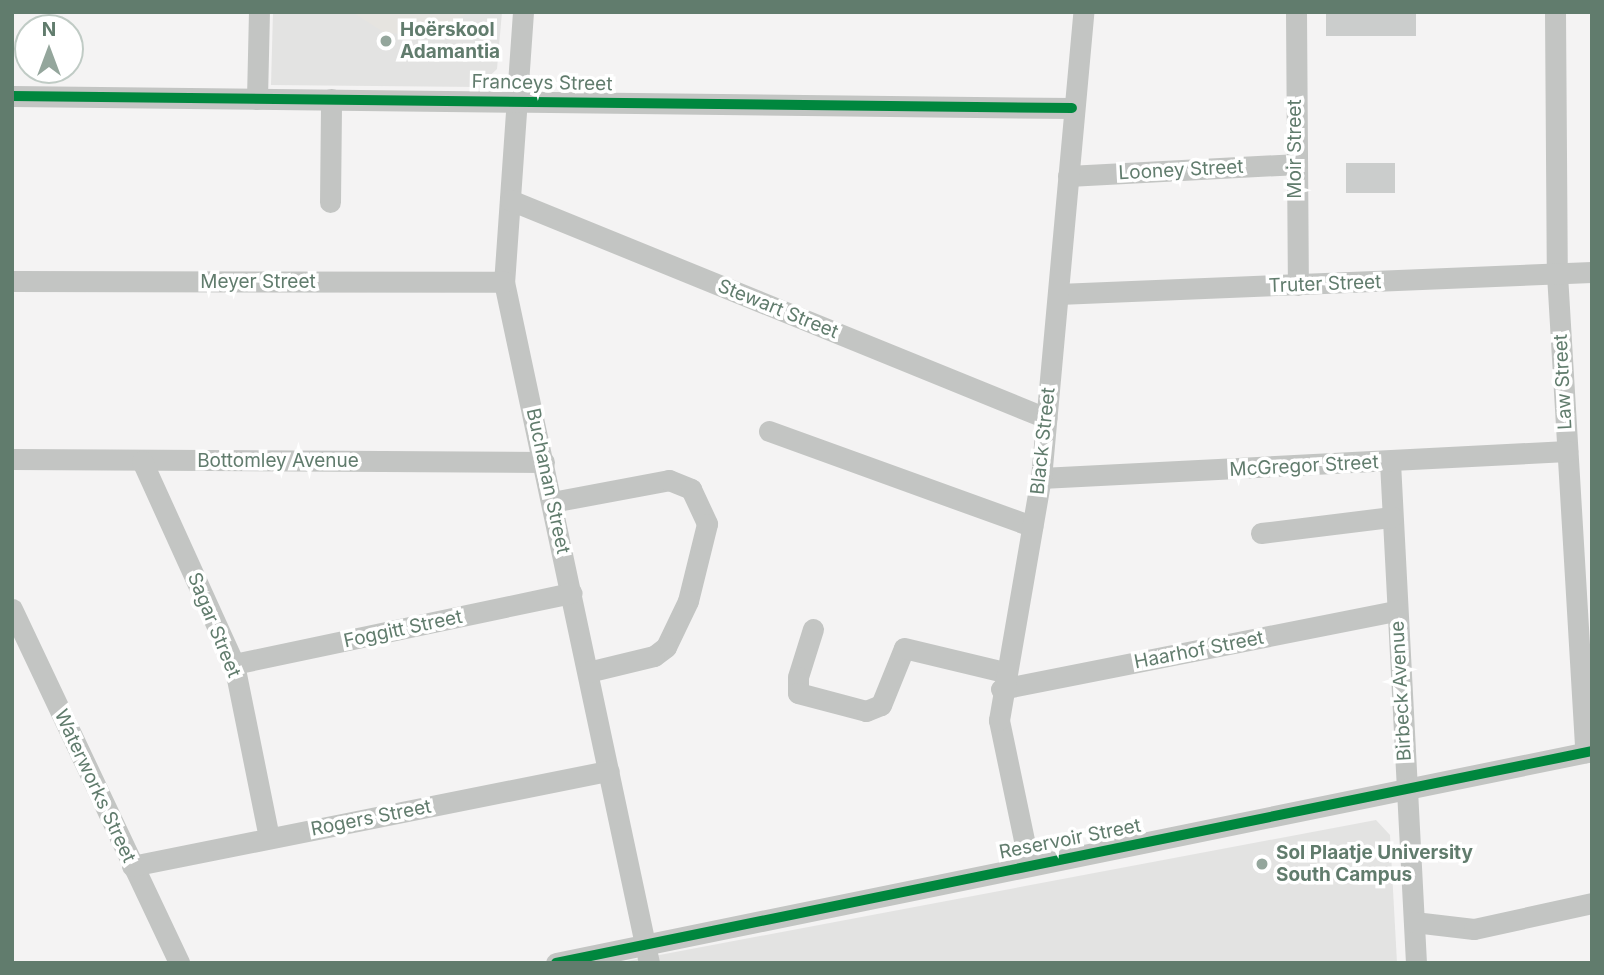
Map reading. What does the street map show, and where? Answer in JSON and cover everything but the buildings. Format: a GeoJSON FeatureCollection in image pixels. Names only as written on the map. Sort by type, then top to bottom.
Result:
{"type":"FeatureCollection","features":[{"type":"Feature","properties":{"kind":"street"},"geometry":{"type":"LineString","coordinates":[[257,99],[259,12]]}},
{"type":"Feature","properties":{"kind":"street","name":"Buchanan Street"},"geometry":{"type":"LineString","coordinates":[[523,12],[504,282],[647,954]]}},
{"type":"Feature","properties":{"kind":"street","name":"Black Street"},"geometry":{"type":"LineString","coordinates":[[1029,864],[1001,740],[1003,680],[1041,478],[1072,108],[1083,12]]}},
{"type":"Feature","properties":{"kind":"street","name":"Moir Street"},"geometry":{"type":"LineString","coordinates":[[1296,12],[1294,164],[1298,285]]}},
{"type":"Feature","properties":{"kind":"street","name":"Law Street"},"geometry":{"type":"LineString","coordinates":[[1555,12],[1557,274],[1588,752]]}},
{"type":"Feature","properties":{"kind":"street","name":"Franceys Street"},"geometry":{"type":"LineString","coordinates":[[12,96],[517,99],[1072,108]]}},
{"type":"Feature","properties":{"kind":"street"},"geometry":{"type":"LineString","coordinates":[[330,202],[331,99]]}},
{"type":"Feature","properties":{"kind":"street","name":"Looney Street"},"geometry":{"type":"LineString","coordinates":[[1068,176],[1294,164]]}},
{"type":"Feature","properties":{"kind":"street","name":"Stewart Street"},"geometry":{"type":"LineString","coordinates":[[510,200],[1046,418]]}},
{"type":"Feature","properties":{"kind":"street","name":"Truter Street"},"geometry":{"type":"LineString","coordinates":[[1058,294],[1592,272]]}},
{"type":"Feature","properties":{"kind":"street","name":"Meyer Street"},"geometry":{"type":"LineString","coordinates":[[12,281],[504,282]]}},
{"type":"Feature","properties":{"kind":"street"},"geometry":{"type":"LineString","coordinates":[[769,431],[1031,526]]}},
{"type":"Feature","properties":{"kind":"street","name":"McGregor Street"},"geometry":{"type":"LineString","coordinates":[[1041,478],[1567,451]]}},
{"type":"Feature","properties":{"kind":"street","name":"Bottomley Avenue"},"geometry":{"type":"LineString","coordinates":[[12,459],[544,462]]}},
{"type":"Feature","properties":{"kind":"street","name":"Sagar Street"},"geometry":{"type":"LineString","coordinates":[[142,461],[234,664],[269,838]]}},
{"type":"Feature","properties":{"kind":"street","name":"Birbeck Avenue"},"geometry":{"type":"LineString","coordinates":[[1390,462],[1416,963]]}},
{"type":"Feature","properties":{"kind":"street"},"geometry":{"type":"LineString","coordinates":[[552,502],[669,480],[691,489],[707,524],[688,601],[666,647],[654,656],[588,672]]}},
{"type":"Feature","properties":{"kind":"street"},"geometry":{"type":"LineString","coordinates":[[1261,533],[1392,517]]}},
{"type":"Feature","properties":{"kind":"street","name":"Foggitt Street"},"geometry":{"type":"LineString","coordinates":[[234,664],[572,593]]}},
{"type":"Feature","properties":{"kind":"street","name":"Waterworks Street"},"geometry":{"type":"LineString","coordinates":[[12,609],[179,963]]}},
{"type":"Feature","properties":{"kind":"street","name":"Haarhof Street"},"geometry":{"type":"LineString","coordinates":[[1003,680],[1396,611]]}},
{"type":"Feature","properties":{"kind":"street"},"geometry":{"type":"LineString","coordinates":[[813,629],[798,677],[799,693],[866,711],[881,705],[904,648],[1003,680]]}},
{"type":"Feature","properties":{"kind":"street","name":"Reservoir Street"},"geometry":{"type":"LineString","coordinates":[[556,963],[647,954],[1029,864],[1588,752]]}},
{"type":"Feature","properties":{"kind":"street","name":"Rogers Street"},"geometry":{"type":"LineString","coordinates":[[132,866],[609,771]]}},
{"type":"Feature","properties":{"kind":"street"},"geometry":{"type":"LineString","coordinates":[[1414,922],[1474,929],[1592,904]]}},
{"type":"Feature","properties":{"kind":"shaded area","name":"Hoërskool Adamantia"},"geometry":{"type":"Polygon","coordinates":[[[273,12],[502,12],[497,69],[478,87],[271,85],[273,12]]]}},
{"type":"Feature","properties":{"kind":"shaded area"},"geometry":{"type":"Polygon","coordinates":[[[352,12],[469,12],[438,32],[421,35],[385,33],[352,12]]]}},
{"type":"Feature","properties":{"kind":"shaded area","name":"Sol Plaatje University South Campus"},"geometry":{"type":"Polygon","coordinates":[[[1376,820],[1390,835],[1397,963],[617,963],[1376,820]]]}},
{"type":"Feature","properties":{"kind":"cycle path"},"geometry":{"type":"LineString","coordinates":[[12,96],[1072,108]]}},
{"type":"Feature","properties":{"kind":"cycle path"},"geometry":{"type":"LineString","coordinates":[[556,963],[1592,751]]}},
{"type":"Feature","properties":{"kind":"place","name":"Hoërskool Adamantia"},"geometry":{"type":"Point","coordinates":[386,41]}},
{"type":"Feature","properties":{"kind":"place","name":"Sol Plaatje University South Campus"},"geometry":{"type":"Point","coordinates":[1262,864]}}]}
